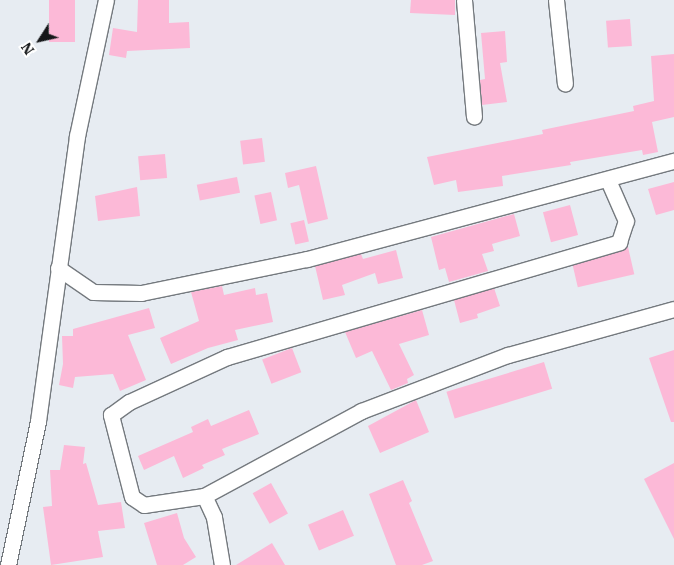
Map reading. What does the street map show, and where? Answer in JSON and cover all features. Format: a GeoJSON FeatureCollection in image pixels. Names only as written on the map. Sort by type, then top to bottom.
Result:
{"type":"FeatureCollection","features":[{"type":"Feature","properties":{"kind":"street"},"geometry":{"type":"LineString","coordinates":[[8,565],[38,422],[77,136],[106,0]]}},
{"type":"Feature","properties":{"kind":"street"},"geometry":{"type":"LineString","coordinates":[[464,0],[474,117]]}},
{"type":"Feature","properties":{"kind":"street"},"geometry":{"type":"LineString","coordinates":[[556,0],[565,84]]}},
{"type":"Feature","properties":{"kind":"street"},"geometry":{"type":"LineString","coordinates":[[58,268],[94,292],[141,293],[308,259],[674,162]]}},
{"type":"Feature","properties":{"kind":"street"},"geometry":{"type":"LineString","coordinates":[[608,180],[626,221],[619,242],[227,357],[129,402],[111,415],[132,497],[144,505],[204,496],[361,411],[508,355],[674,309]]}},
{"type":"Feature","properties":{"kind":"street"},"geometry":{"type":"LineString","coordinates":[[204,496],[214,517],[222,565]]}},
{"type":"Feature","properties":{"kind":"building"},"geometry":{"type":"Polygon","coordinates":[[[49,0],[75,0],[75,42],[49,42],[49,0]]]}},
{"type":"Feature","properties":{"kind":"building"},"geometry":{"type":"Polygon","coordinates":[[[138,0],[169,0],[169,23],[189,22],[190,48],[127,51],[126,58],[109,55],[113,28],[137,32],[138,0]]]}},
{"type":"Feature","properties":{"kind":"building"},"geometry":{"type":"Polygon","coordinates":[[[411,0],[455,0],[455,15],[410,13],[411,0]]]}},
{"type":"Feature","properties":{"kind":"building"},"geometry":{"type":"Polygon","coordinates":[[[630,19],[632,46],[608,48],[606,21],[630,19]]]}},
{"type":"Feature","properties":{"kind":"building"},"geometry":{"type":"Polygon","coordinates":[[[505,31],[507,62],[500,63],[507,102],[482,105],[480,80],[485,79],[481,33],[505,31]]]}},
{"type":"Feature","properties":{"kind":"building"},"geometry":{"type":"Polygon","coordinates":[[[674,54],[674,117],[652,122],[658,152],[643,155],[642,150],[570,162],[571,165],[502,176],[503,186],[458,192],[456,180],[434,185],[427,157],[543,134],[542,130],[634,111],[633,106],[654,101],[651,56],[674,54]]]}},
{"type":"Feature","properties":{"kind":"building"},"geometry":{"type":"Polygon","coordinates":[[[262,138],[265,162],[243,165],[240,141],[262,138]]]}},
{"type":"Feature","properties":{"kind":"building"},"geometry":{"type":"Polygon","coordinates":[[[165,154],[167,178],[140,180],[138,156],[165,154]]]}},
{"type":"Feature","properties":{"kind":"building"},"geometry":{"type":"Polygon","coordinates":[[[316,166],[328,219],[308,224],[299,185],[288,188],[285,173],[316,166]]]}},
{"type":"Feature","properties":{"kind":"building"},"geometry":{"type":"Polygon","coordinates":[[[237,177],[240,193],[200,201],[197,185],[237,177]]]}},
{"type":"Feature","properties":{"kind":"building"},"geometry":{"type":"Polygon","coordinates":[[[674,182],[674,210],[656,215],[648,189],[674,182]]]}},
{"type":"Feature","properties":{"kind":"building"},"geometry":{"type":"Polygon","coordinates":[[[137,187],[140,216],[98,221],[95,196],[137,187]]]}},
{"type":"Feature","properties":{"kind":"building"},"geometry":{"type":"Polygon","coordinates":[[[271,192],[277,220],[260,224],[254,196],[271,192]]]}},
{"type":"Feature","properties":{"kind":"building"},"geometry":{"type":"Polygon","coordinates":[[[570,205],[578,235],[551,242],[543,212],[570,205]]]}},
{"type":"Feature","properties":{"kind":"building"},"geometry":{"type":"Polygon","coordinates":[[[514,214],[520,236],[492,244],[494,251],[482,254],[488,271],[449,282],[445,268],[439,270],[431,237],[514,214]]]}},
{"type":"Feature","properties":{"kind":"building"},"geometry":{"type":"Polygon","coordinates":[[[304,220],[309,241],[295,245],[290,223],[304,220]]]}},
{"type":"Feature","properties":{"kind":"building"},"geometry":{"type":"Polygon","coordinates":[[[628,247],[634,274],[578,287],[571,260],[628,247]]]}},
{"type":"Feature","properties":{"kind":"building"},"geometry":{"type":"Polygon","coordinates":[[[396,250],[403,278],[378,284],[375,273],[342,285],[345,295],[323,300],[315,266],[361,254],[363,259],[396,250]]]}},
{"type":"Feature","properties":{"kind":"building"},"geometry":{"type":"Polygon","coordinates":[[[222,286],[224,295],[255,288],[256,295],[267,293],[273,322],[235,330],[238,340],[208,348],[171,364],[160,338],[199,321],[191,292],[222,286]]]}},
{"type":"Feature","properties":{"kind":"building"},"geometry":{"type":"Polygon","coordinates":[[[494,288],[500,306],[477,314],[478,318],[460,323],[454,300],[494,288]]]}},
{"type":"Feature","properties":{"kind":"building"},"geometry":{"type":"Polygon","coordinates":[[[149,308],[155,328],[128,335],[146,380],[120,391],[113,374],[75,377],[73,388],[59,385],[63,364],[62,336],[73,336],[73,329],[149,308]]]}},
{"type":"Feature","properties":{"kind":"building"},"geometry":{"type":"Polygon","coordinates":[[[422,310],[429,335],[399,344],[414,375],[407,379],[408,383],[391,390],[372,351],[356,358],[345,332],[422,310]]]}},
{"type":"Feature","properties":{"kind":"building"},"geometry":{"type":"Polygon","coordinates":[[[292,348],[301,372],[271,384],[262,359],[292,348]]]}},
{"type":"Feature","properties":{"kind":"building"},"geometry":{"type":"Polygon","coordinates":[[[674,350],[674,422],[671,422],[649,358],[674,350]]]}},
{"type":"Feature","properties":{"kind":"building"},"geometry":{"type":"Polygon","coordinates":[[[544,362],[552,389],[455,419],[446,392],[544,362]]]}},
{"type":"Feature","properties":{"kind":"building"},"geometry":{"type":"Polygon","coordinates":[[[416,400],[429,432],[380,453],[368,426],[416,400]]]}},
{"type":"Feature","properties":{"kind":"building"},"geometry":{"type":"Polygon","coordinates":[[[249,410],[259,434],[222,449],[225,455],[202,465],[204,468],[183,478],[174,456],[144,470],[138,456],[193,432],[191,427],[208,419],[211,426],[249,410]]]}},
{"type":"Feature","properties":{"kind":"building"},"geometry":{"type":"Polygon","coordinates":[[[64,445],[85,447],[83,464],[86,463],[98,505],[121,502],[125,528],[98,531],[103,557],[51,565],[43,507],[52,506],[50,470],[60,470],[64,445]]]}},
{"type":"Feature","properties":{"kind":"building"},"geometry":{"type":"Polygon","coordinates":[[[674,463],[674,539],[644,479],[674,463]]]}},
{"type":"Feature","properties":{"kind":"building"},"geometry":{"type":"Polygon","coordinates":[[[403,480],[412,501],[409,503],[433,561],[422,565],[396,565],[369,494],[403,480]]]}},
{"type":"Feature","properties":{"kind":"building"},"geometry":{"type":"Polygon","coordinates":[[[271,483],[288,514],[270,524],[253,493],[271,483]]]}},
{"type":"Feature","properties":{"kind":"building"},"geometry":{"type":"Polygon","coordinates":[[[343,510],[354,536],[319,551],[308,525],[343,510]]]}},
{"type":"Feature","properties":{"kind":"building"},"geometry":{"type":"Polygon","coordinates":[[[177,513],[184,538],[196,557],[183,565],[157,565],[144,523],[177,513]]]}},
{"type":"Feature","properties":{"kind":"building"},"geometry":{"type":"Polygon","coordinates":[[[272,543],[285,565],[236,565],[272,543]]]}}]}
